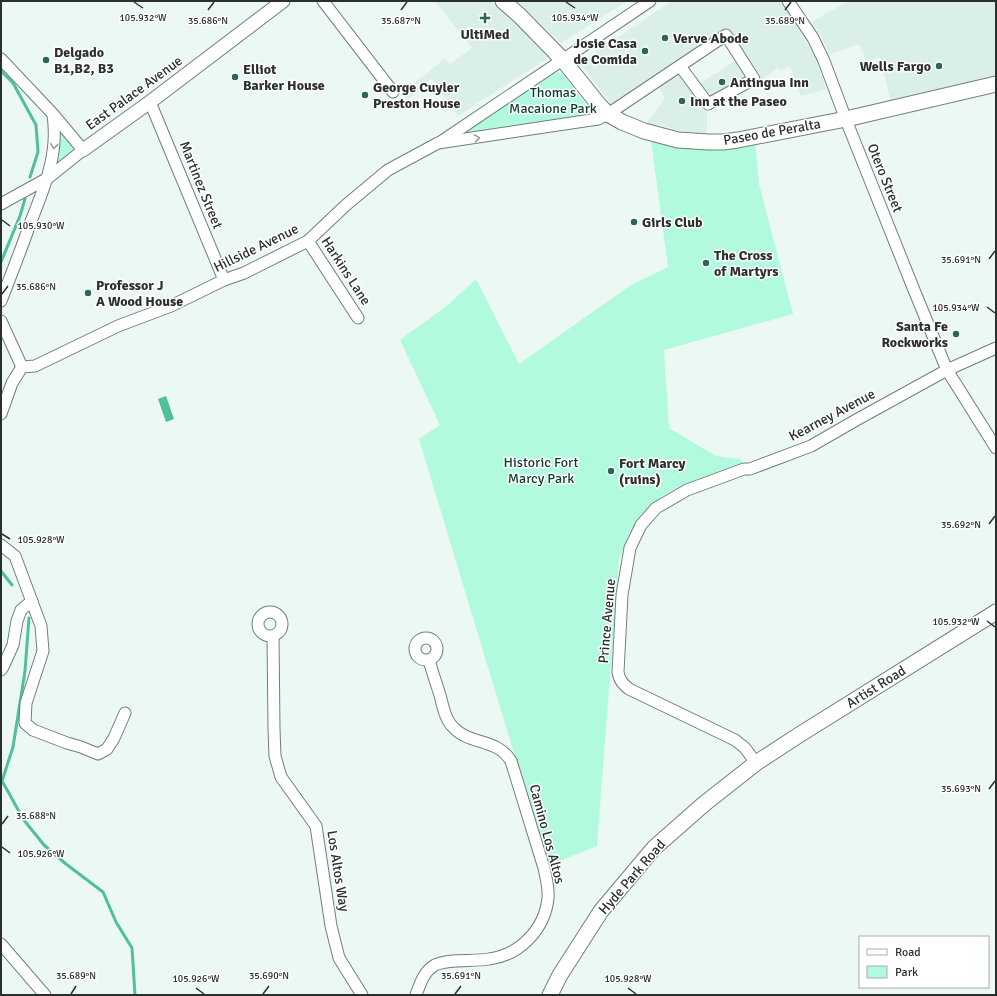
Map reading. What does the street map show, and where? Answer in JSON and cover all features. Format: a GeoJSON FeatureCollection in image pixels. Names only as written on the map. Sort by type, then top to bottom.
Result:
{"type":"FeatureCollection","features":[{"type":"Feature","properties":{"kind":"main road","name":"Paseo de Peralta"},"geometry":{"type":"LineString","coordinates":[[503,1],[519,15],[563,60],[608,114],[622,122],[644,131],[682,140],[708,142],[738,140],[846,120],[996,84]]}},
{"type":"Feature","properties":{"kind":"main road","name":"Artist Road"},"geometry":{"type":"LineString","coordinates":[[756,763],[996,612]]}},
{"type":"Feature","properties":{"kind":"main road","name":"Hyde Park Road"},"geometry":{"type":"LineString","coordinates":[[550,995],[560,975],[600,911],[654,848],[704,804],[756,763]]}},
{"type":"Feature","properties":{"kind":"street","name":"East Palace Avenue"},"geometry":{"type":"LineString","coordinates":[[1,204],[48,178],[83,150],[150,102],[283,1]]}},
{"type":"Feature","properties":{"kind":"street"},"geometry":{"type":"LineString","coordinates":[[323,1],[393,92]]}},
{"type":"Feature","properties":{"kind":"street","name":"Otero Street"},"geometry":{"type":"LineString","coordinates":[[788,1],[813,38],[820,52],[947,370],[996,448]]}},
{"type":"Feature","properties":{"kind":"street"},"geometry":{"type":"LineString","coordinates":[[438,144],[563,60],[643,3]]}},
{"type":"Feature","properties":{"kind":"street","name":"Hillside Avenue"},"geometry":{"type":"LineString","coordinates":[[22,367],[35,366],[118,326],[171,306],[224,280],[244,273],[308,240],[346,205],[388,170],[438,144],[598,119],[608,114],[726,35],[754,79],[708,104],[680,66]]}},
{"type":"Feature","properties":{"kind":"street"},"geometry":{"type":"LineString","coordinates":[[1,59],[53,114],[83,150]]}},
{"type":"Feature","properties":{"kind":"street","name":"Martinez Street"},"geometry":{"type":"LineString","coordinates":[[150,102],[224,280]]}},
{"type":"Feature","properties":{"kind":"street"},"geometry":{"type":"LineString","coordinates":[[1,301],[48,178],[55,144],[53,114]]}},
{"type":"Feature","properties":{"kind":"street","name":"Harkins Lane"},"geometry":{"type":"LineString","coordinates":[[308,240],[358,318]]}},
{"type":"Feature","properties":{"kind":"street"},"geometry":{"type":"LineString","coordinates":[[1,322],[22,367],[12,383],[1,414]]}},
{"type":"Feature","properties":{"kind":"street","name":"Kearney Avenue"},"geometry":{"type":"LineString","coordinates":[[656,508],[687,490],[744,469],[750,469],[811,446],[947,370],[996,348]]}},
{"type":"Feature","properties":{"kind":"street","name":"Prince Avenue"},"geometry":{"type":"LineString","coordinates":[[656,508],[641,525],[630,548],[622,595],[618,672],[619,678],[621,682],[629,689],[735,740],[745,748],[756,763]]}},
{"type":"Feature","properties":{"kind":"street"},"geometry":{"type":"LineString","coordinates":[[1,545],[15,556],[41,626],[44,651],[26,703],[25,723],[33,730],[98,754],[107,749],[114,738],[125,713]]}},
{"type":"Feature","properties":{"kind":"street"},"geometry":{"type":"LineString","coordinates":[[1,670],[13,645],[17,621],[21,610],[32,601]]}},
{"type":"Feature","properties":{"kind":"street","name":"Los Altos Way"},"geometry":{"type":"LineString","coordinates":[[273,636],[275,756],[282,777],[316,826],[331,926],[339,958],[362,995]]}},
{"type":"Feature","properties":{"kind":"street","name":"Camino Los Altos"},"geometry":{"type":"LineString","coordinates":[[416,995],[421,982],[427,973],[437,964],[451,961],[489,960],[509,953],[522,945],[540,924],[545,912],[548,898],[544,868],[511,761],[506,753],[498,747],[464,735],[452,727],[446,715],[429,660]]}},
{"type":"Feature","properties":{"kind":"street"},"geometry":{"type":"LineString","coordinates":[[1,944],[45,995]]}},
{"type":"Feature","properties":{"kind":"shaded area"},"geometry":{"type":"Polygon","coordinates":[[[435,1],[491,1],[512,18],[549,57],[458,116],[431,79],[426,82],[427,85],[408,99],[403,93],[445,58],[450,64],[472,48],[435,1]]]}},
{"type":"Feature","properties":{"kind":"shaded area"},"geometry":{"type":"Polygon","coordinates":[[[517,1],[627,1],[561,43],[517,1]]]}},
{"type":"Feature","properties":{"kind":"shaded area"},"geometry":{"type":"Polygon","coordinates":[[[672,1],[780,1],[814,55],[826,89],[801,96],[790,66],[780,71],[778,68],[762,79],[728,27],[612,105],[580,63],[672,1]]]}},
{"type":"Feature","properties":{"kind":"shaded area"},"geometry":{"type":"Polygon","coordinates":[[[848,1],[996,1],[996,76],[891,102],[880,57],[866,61],[859,44],[829,55],[822,38],[812,22],[848,1]]]}},
{"type":"Feature","properties":{"kind":"shaded area","name":"Antingua Inn"},"geometry":{"type":"Polygon","coordinates":[[[735,61],[746,80],[710,103],[699,84],[735,61]]]}},
{"type":"Feature","properties":{"kind":"shaded area","name":"Inn at the Paseo"},"geometry":{"type":"Polygon","coordinates":[[[680,70],[707,106],[707,135],[690,134],[661,125],[652,126],[647,123],[665,98],[657,85],[680,70]]]}},
{"type":"Feature","properties":{"kind":"shaded area"},"geometry":{"type":"Polygon","coordinates":[[[166,396],[174,419],[166,422],[158,399],[166,396]]]}},
{"type":"Feature","properties":{"kind":"green space","name":"Thomas Macaione Park"},"geometry":{"type":"Polygon","coordinates":[[[557,72],[562,73],[594,115],[468,135],[465,132],[475,125],[557,72]]]}},
{"type":"Feature","properties":{"kind":"green space"},"geometry":{"type":"Polygon","coordinates":[[[59,131],[61,131],[74,151],[56,165],[59,131]]]}},
{"type":"Feature","properties":{"kind":"green space","name":"Historic Fort Marcy Park"},"geometry":{"type":"Polygon","coordinates":[[[651,140],[755,144],[759,184],[793,314],[664,350],[669,428],[716,456],[741,459],[743,463],[683,485],[662,496],[642,514],[630,531],[619,559],[597,846],[548,866],[419,439],[440,425],[400,340],[449,304],[476,279],[519,364],[631,285],[668,267],[651,140]]]}},
{"type":"Feature","properties":{"kind":"waterway"},"geometry":{"type":"LineString","coordinates":[[1,71],[13,83],[36,125],[38,152],[30,177]]}},
{"type":"Feature","properties":{"kind":"waterway"},"geometry":{"type":"LineString","coordinates":[[1,262],[20,216],[25,199]]}},
{"type":"Feature","properties":{"kind":"waterway"},"geometry":{"type":"LineString","coordinates":[[1,571],[12,585]]}},
{"type":"Feature","properties":{"kind":"waterway"},"geometry":{"type":"LineString","coordinates":[[29,618],[25,671],[13,747],[2,781],[23,819],[44,845],[103,892],[116,922],[132,948],[135,995]]}},
{"type":"Feature","properties":{"kind":"place","name":"UltiMed"},"geometry":{"type":"Point","coordinates":[485,18]}},
{"type":"Feature","properties":{"kind":"place","name":"Verve Abode"},"geometry":{"type":"Point","coordinates":[665,38]}},
{"type":"Feature","properties":{"kind":"place","name":"Josie Casa de Comida"},"geometry":{"type":"Point","coordinates":[645,51]}},
{"type":"Feature","properties":{"kind":"place","name":"Delgado B1,B2, B3"},"geometry":{"type":"Point","coordinates":[46,60]}},
{"type":"Feature","properties":{"kind":"place","name":"Wells Fargo"},"geometry":{"type":"Point","coordinates":[939,66]}},
{"type":"Feature","properties":{"kind":"place","name":"Elliot Barker House"},"geometry":{"type":"Point","coordinates":[235,77]}},
{"type":"Feature","properties":{"kind":"place","name":"Antingua Inn"},"geometry":{"type":"Point","coordinates":[722,82]}},
{"type":"Feature","properties":{"kind":"place","name":"George Cuyler Preston House"},"geometry":{"type":"Point","coordinates":[365,95]}},
{"type":"Feature","properties":{"kind":"place","name":"Inn at the Paseo"},"geometry":{"type":"Point","coordinates":[682,101]}},
{"type":"Feature","properties":{"kind":"place","name":"Girls Club"},"geometry":{"type":"Point","coordinates":[634,222]}},
{"type":"Feature","properties":{"kind":"place","name":"The Cross of Martyrs"},"geometry":{"type":"Point","coordinates":[706,263]}},
{"type":"Feature","properties":{"kind":"place","name":"Professor J A Wood House"},"geometry":{"type":"Point","coordinates":[88,293]}},
{"type":"Feature","properties":{"kind":"place","name":"Santa Fe Rockworks"},"geometry":{"type":"Point","coordinates":[956,334]}},
{"type":"Feature","properties":{"kind":"place","name":"Fort Marcy (ruins)"},"geometry":{"type":"Point","coordinates":[611,471]}}]}
